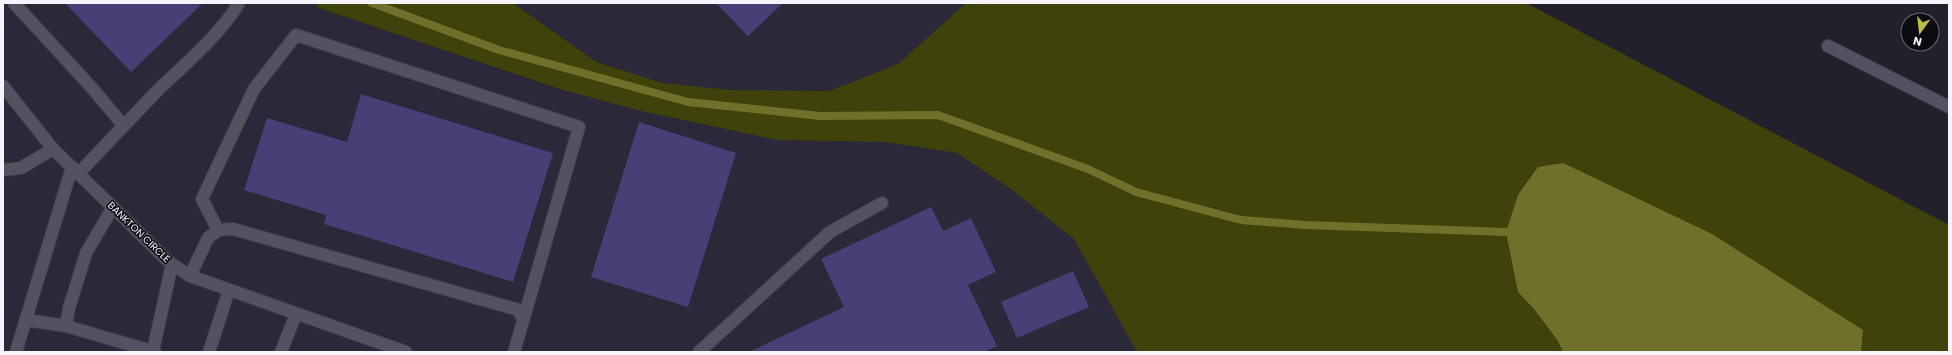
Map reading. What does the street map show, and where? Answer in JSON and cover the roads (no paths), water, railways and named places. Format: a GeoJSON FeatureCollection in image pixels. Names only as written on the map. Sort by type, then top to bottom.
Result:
{"type":"FeatureCollection","features":[{"type":"Feature","properties":{"kind":"street"},"geometry":{"type":"LineString","coordinates":[[14,3],[92,88],[124,126]]}},
{"type":"Feature","properties":{"kind":"street"},"geometry":{"type":"LineString","coordinates":[[16,352],[75,171],[124,126],[199,51],[230,17],[239,3]]}},
{"type":"Feature","properties":{"kind":"street"},"geometry":{"type":"LineString","coordinates":[[218,230],[202,199],[254,89],[296,35],[579,127],[514,352]]}},
{"type":"Feature","properties":{"kind":"street"},"geometry":{"type":"LineString","coordinates":[[1828,46],[1949,107]]}},
{"type":"Feature","properties":{"kind":"street","name":"BANKTON CIRCLE"},"geometry":{"type":"LineString","coordinates":[[3,86],[53,149],[172,264],[190,276],[406,352]]}},
{"type":"Feature","properties":{"kind":"street"},"geometry":{"type":"LineString","coordinates":[[3,170],[21,168],[53,149]]}},
{"type":"Feature","properties":{"kind":"street"},"geometry":{"type":"LineString","coordinates":[[699,352],[830,232],[882,203]]}},
{"type":"Feature","properties":{"kind":"street"},"geometry":{"type":"LineString","coordinates":[[66,326],[69,308],[86,253],[113,207]]}},
{"type":"Feature","properties":{"kind":"street"},"geometry":{"type":"LineString","coordinates":[[190,276],[208,238],[218,230],[233,229],[519,310],[523,321]]}},
{"type":"Feature","properties":{"kind":"street"},"geometry":{"type":"LineString","coordinates":[[26,320],[66,326],[154,352],[172,264]]}},
{"type":"Feature","properties":{"kind":"street"},"geometry":{"type":"LineString","coordinates":[[209,352],[229,290]]}},
{"type":"Feature","properties":{"kind":"street"},"geometry":{"type":"LineString","coordinates":[[281,352],[296,314]]}},
{"type":"Feature","properties":{"kind":"waterway"},"geometry":{"type":"LineString","coordinates":[[372,3],[499,50],[688,102],[820,116],[938,115],[1088,169],[1136,192],[1241,220],[1306,225],[1506,232]]}}]}
